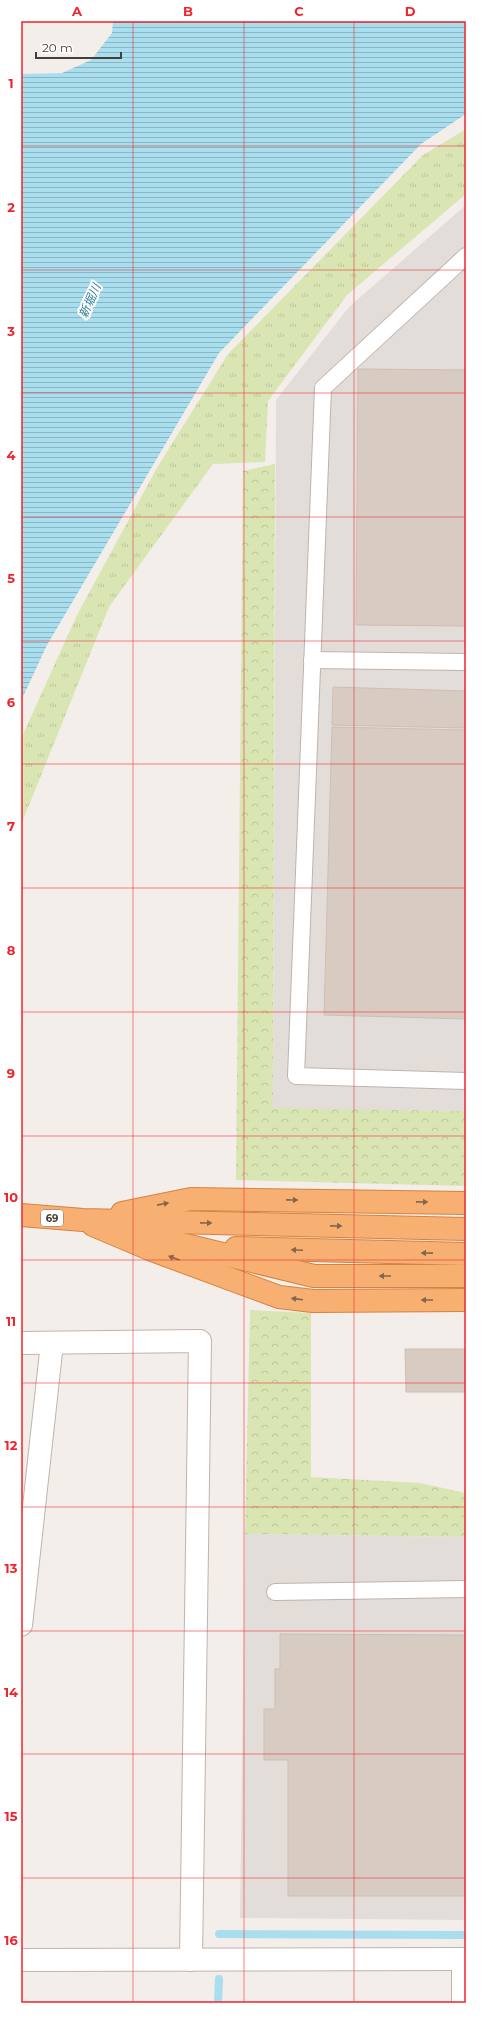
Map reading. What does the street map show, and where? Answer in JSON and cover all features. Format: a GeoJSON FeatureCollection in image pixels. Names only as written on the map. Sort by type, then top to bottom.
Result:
{"type":"FeatureCollection","features":[{"type":"Feature","properties":{"kind":"highway"},"geometry":{"type":"LineString","coordinates":[[83,1220],[191,1199],[466,1202]]}},
{"type":"Feature","properties":{"kind":"highway","name":"69"},"geometry":{"type":"LineString","coordinates":[[21,1215],[83,1220]]}},
{"type":"Feature","properties":{"kind":"highway"},"geometry":{"type":"LineString","coordinates":[[83,1220],[466,1229]]}},
{"type":"Feature","properties":{"kind":"highway"},"geometry":{"type":"LineString","coordinates":[[83,1220],[237,1248],[466,1254]]}},
{"type":"Feature","properties":{"kind":"highway"},"geometry":{"type":"LineString","coordinates":[[83,1220],[314,1276],[466,1276]]}},
{"type":"Feature","properties":{"kind":"highway"},"geometry":{"type":"LineString","coordinates":[[83,1220],[152,1250],[279,1297],[313,1301],[466,1300]]}},
{"type":"Feature","properties":{"kind":"street"},"geometry":{"type":"LineString","coordinates":[[21,1343],[200,1341],[191,1960]]}},
{"type":"Feature","properties":{"kind":"street"},"geometry":{"type":"LineString","coordinates":[[21,1625],[52,1343]]}},
{"type":"Feature","properties":{"kind":"street"},"geometry":{"type":"LineString","coordinates":[[21,1960],[464,1959],[463,2003]]}},
{"type":"Feature","properties":{"kind":"lane"},"geometry":{"type":"LineString","coordinates":[[466,256],[323,388],[296,1076],[466,1081]]}},
{"type":"Feature","properties":{"kind":"lane"},"geometry":{"type":"LineString","coordinates":[[312,660],[466,662]]}},
{"type":"Feature","properties":{"kind":"lane"},"geometry":{"type":"LineString","coordinates":[[275,1592],[466,1589]]}},
{"type":"Feature","properties":{"kind":"shaded area"},"geometry":{"type":"Polygon","coordinates":[[[466,205],[466,1111],[273,1109],[276,400],[349,307],[466,205]]]}},
{"type":"Feature","properties":{"kind":"shaded area"},"geometry":{"type":"Polygon","coordinates":[[[245,1534],[466,1537],[466,1920],[240,1918],[245,1534]]]}},
{"type":"Feature","properties":{"kind":"green space"},"geometry":{"type":"Polygon","coordinates":[[[466,129],[466,194],[347,295],[268,401],[265,462],[213,464],[109,607],[21,825],[21,739],[77,615],[158,466],[228,354],[423,155],[466,129]]]}},
{"type":"Feature","properties":{"kind":"green space"},"geometry":{"type":"Polygon","coordinates":[[[275,464],[273,1108],[466,1111],[466,1186],[236,1180],[243,471],[275,464]]]}},
{"type":"Feature","properties":{"kind":"green space"},"geometry":{"type":"Polygon","coordinates":[[[250,1310],[311,1313],[311,1477],[420,1483],[466,1493],[466,1537],[245,1534],[250,1310]]]}},
{"type":"Feature","properties":{"kind":"water","name":"新堀川"},"geometry":{"type":"Polygon","coordinates":[[[113,21],[466,21],[466,114],[421,144],[219,353],[47,645],[21,701],[21,74],[62,73],[91,60],[112,33],[113,21]]]}},
{"type":"Feature","properties":{"kind":"building"},"geometry":{"type":"Polygon","coordinates":[[[358,369],[466,370],[466,626],[356,625],[358,369]]]}},
{"type":"Feature","properties":{"kind":"building"},"geometry":{"type":"Polygon","coordinates":[[[333,687],[466,691],[466,728],[332,725],[333,687]]]}},
{"type":"Feature","properties":{"kind":"building"},"geometry":{"type":"Polygon","coordinates":[[[332,727],[466,730],[466,1019],[324,1015],[332,727]]]}},
{"type":"Feature","properties":{"kind":"building"},"geometry":{"type":"Polygon","coordinates":[[[405,1349],[466,1349],[466,1392],[406,1392],[405,1349]]]}},
{"type":"Feature","properties":{"kind":"building"},"geometry":{"type":"Polygon","coordinates":[[[280,1634],[466,1635],[466,1896],[288,1896],[288,1760],[264,1760],[264,1709],[275,1709],[275,1669],[280,1669],[280,1634]]]}},
{"type":"Feature","properties":{"kind":"waterway"},"geometry":{"type":"LineString","coordinates":[[219,1934],[466,1935]]}},
{"type":"Feature","properties":{"kind":"waterway"},"geometry":{"type":"LineString","coordinates":[[218,2003],[219,1979]]}}]}
